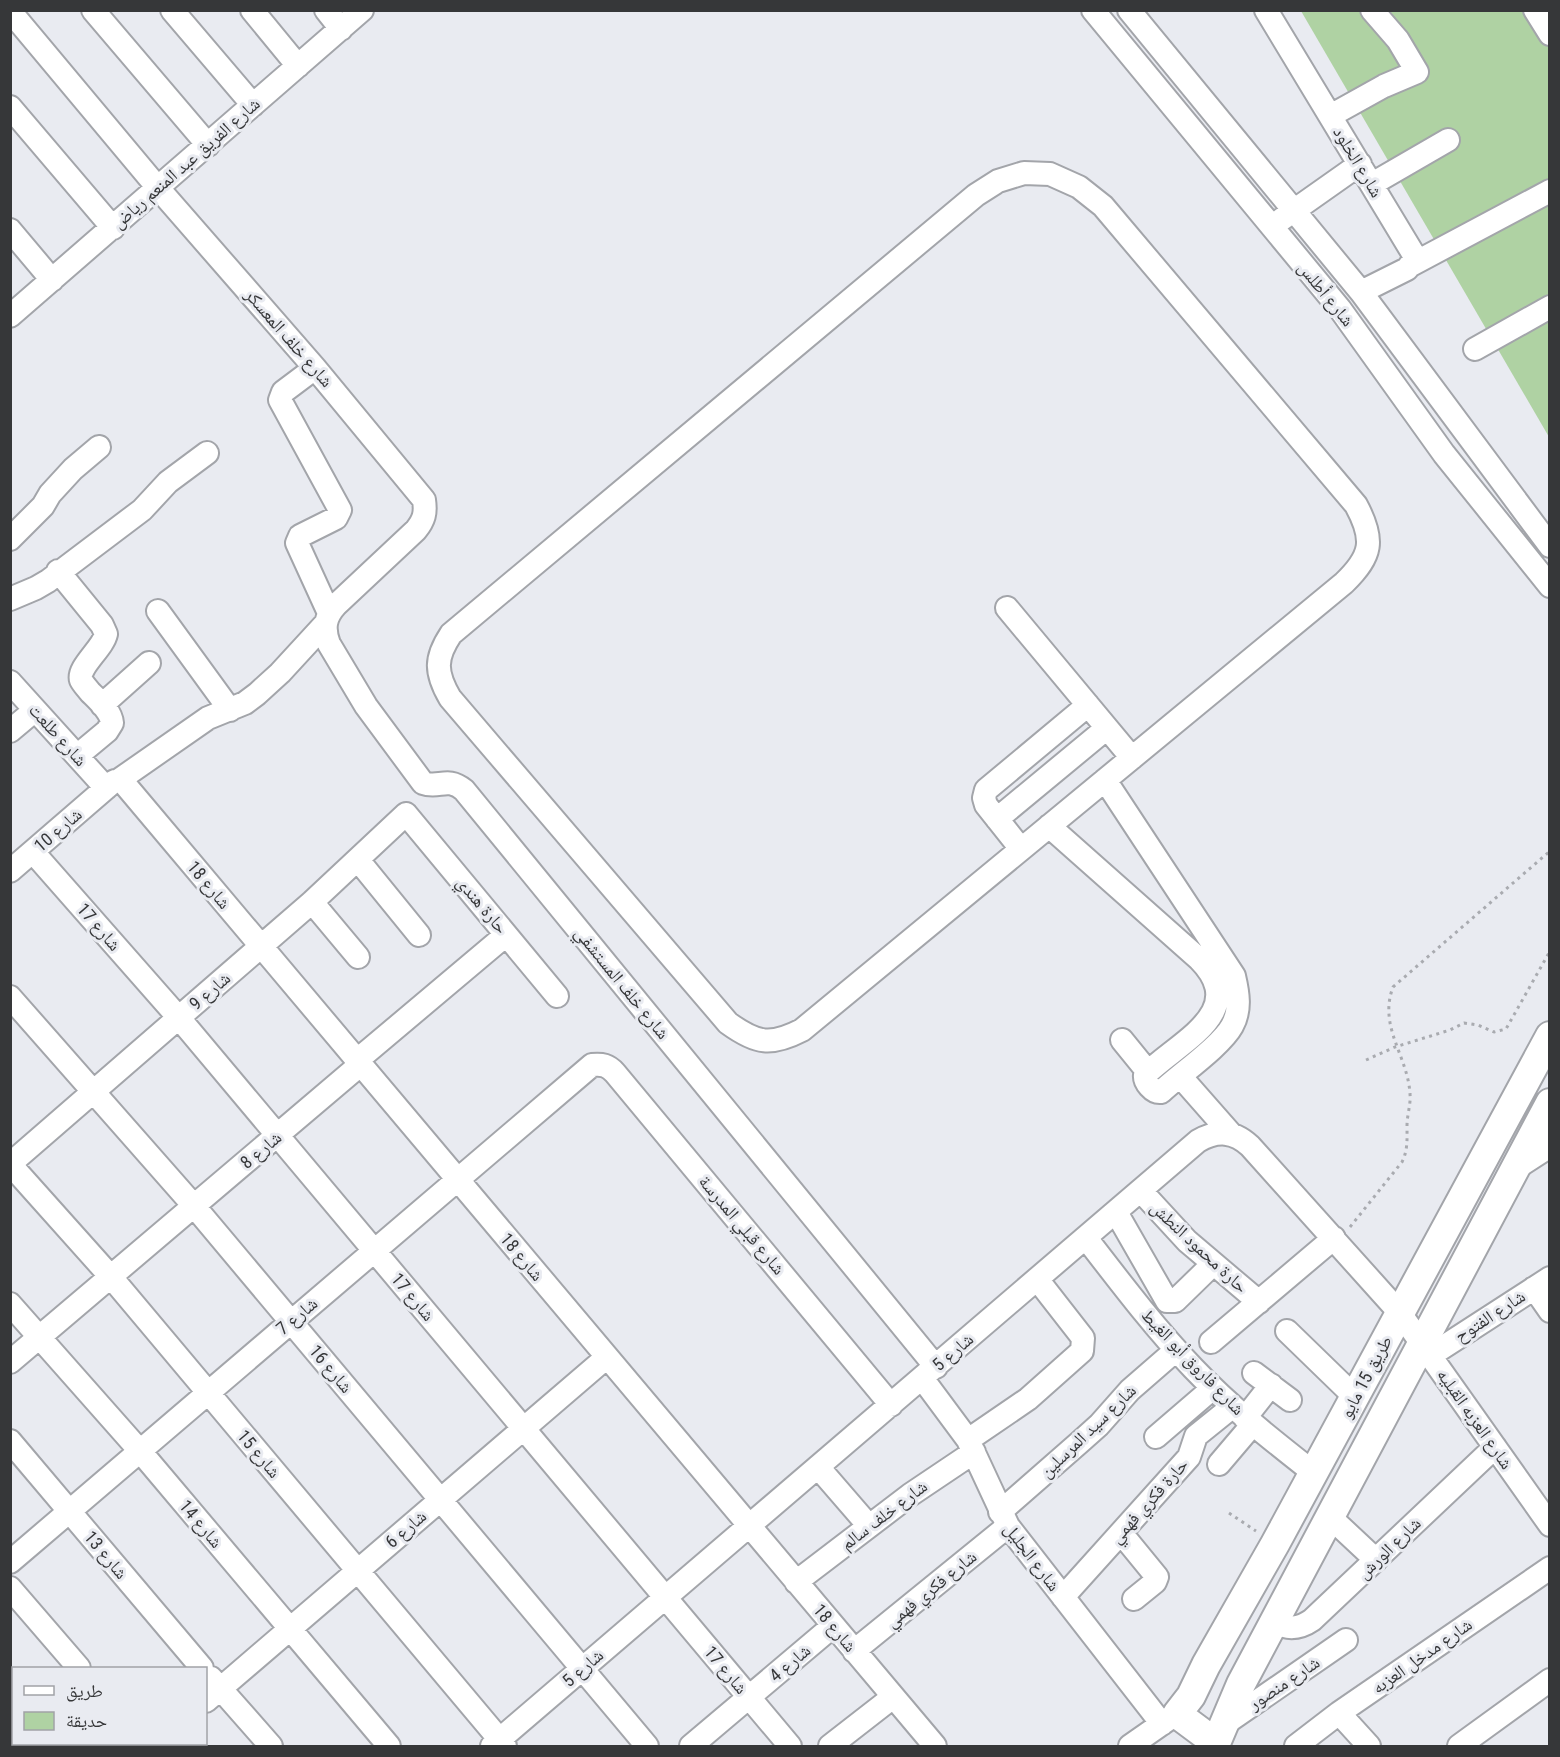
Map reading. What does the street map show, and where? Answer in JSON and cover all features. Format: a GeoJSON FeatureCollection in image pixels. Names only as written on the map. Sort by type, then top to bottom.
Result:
{"type":"FeatureCollection","features":[{"type":"Feature","properties":{"kind":"main road","name":"طريق 15 مايو"},"geometry":{"type":"LineString","coordinates":[[1169,1719],[1191,1696],[1550,1036]]}},
{"type":"Feature","properties":{"kind":"main road","name":"طريق 15 مايو"},"geometry":{"type":"LineString","coordinates":[[1218,1740],[1241,1684],[1330,1517],[1427,1349],[1550,1103]]}},
{"type":"Feature","properties":{"kind":"main road"},"geometry":{"type":"LineString","coordinates":[[1169,1719],[1218,1740]]}},
{"type":"Feature","properties":{"kind":"street"},"geometry":{"type":"LineString","coordinates":[[93,10],[208,145]]}},
{"type":"Feature","properties":{"kind":"street"},"geometry":{"type":"LineString","coordinates":[[172,10],[253,105]]}},
{"type":"Feature","properties":{"kind":"street"},"geometry":{"type":"LineString","coordinates":[[252,10],[298,66]]}},
{"type":"Feature","properties":{"kind":"street"},"geometry":{"type":"LineString","coordinates":[[326,10],[341,29]]}},
{"type":"Feature","properties":{"kind":"street","name":"شارع الفريق عبد المنعم رياض"},"geometry":{"type":"LineString","coordinates":[[10,316],[362,10]]}},
{"type":"Feature","properties":{"kind":"street","name":"شارع أطلس"},"geometry":{"type":"LineString","coordinates":[[1093,10],[1340,309],[1444,454],[1550,586]]}},
{"type":"Feature","properties":{"kind":"street","name":"شارع أطلس"},"geometry":{"type":"LineString","coordinates":[[1129,10],[1361,292],[1550,546]]}},
{"type":"Feature","properties":{"kind":"street","name":"شارع الخلود"},"geometry":{"type":"LineString","coordinates":[[1266,10],[1414,255],[1411,265]]}},
{"type":"Feature","properties":{"kind":"street"},"geometry":{"type":"LineString","coordinates":[[1330,116],[1383,86],[1418,72],[1398,40],[1372,10]]}},
{"type":"Feature","properties":{"kind":"street"},"geometry":{"type":"LineString","coordinates":[[1535,10],[1550,34]]}},
{"type":"Feature","properties":{"kind":"street","name":"شارع خلف المعسكر"},"geometry":{"type":"LineString","coordinates":[[10,11],[158,188],[315,368],[424,500],[426,510],[423,521],[416,530],[327,618]]}},
{"type":"Feature","properties":{"kind":"street"},"geometry":{"type":"LineString","coordinates":[[10,107],[112,228]]}},
{"type":"Feature","properties":{"kind":"street"},"geometry":{"type":"LineString","coordinates":[[1372,184],[1448,140]]}},
{"type":"Feature","properties":{"kind":"street"},"geometry":{"type":"LineString","coordinates":[[1271,227],[1359,164]]}},
{"type":"Feature","properties":{"kind":"street"},"geometry":{"type":"LineString","coordinates":[[1024,173],[1050,174],[1079,187],[1103,206],[1356,506],[1367,525],[1368,547],[1360,568],[1132,758],[802,1030],[784,1039],[764,1041],[745,1035],[728,1023],[450,698],[441,682],[438,665],[441,648],[460,626],[976,195],[998,181],[1024,173]]}},
{"type":"Feature","properties":{"kind":"street"},"geometry":{"type":"LineString","coordinates":[[1361,292],[1550,191]]}},
{"type":"Feature","properties":{"kind":"street"},"geometry":{"type":"LineString","coordinates":[[10,230],[52,280]]}},
{"type":"Feature","properties":{"kind":"street"},"geometry":{"type":"LineString","coordinates":[[1475,349],[1550,307]]}},
{"type":"Feature","properties":{"kind":"street","name":"شارع خلف المستشفي"},"geometry":{"type":"LineString","coordinates":[[315,368],[283,392],[280,400],[340,510],[336,518],[300,536],[297,543],[327,618],[325,634],[352,684],[420,781],[430,785],[452,783],[464,790],[929,1372]]}},
{"type":"Feature","properties":{"kind":"street"},"geometry":{"type":"LineString","coordinates":[[10,539],[38,511],[73,469],[99,447]]}},
{"type":"Feature","properties":{"kind":"street"},"geometry":{"type":"LineString","coordinates":[[10,600],[36,588],[142,510],[161,489],[207,453]]}},
{"type":"Feature","properties":{"kind":"street"},"geometry":{"type":"LineString","coordinates":[[58,571],[105,629],[105,640],[80,676],[82,682],[111,718],[110,728],[77,756]]}},
{"type":"Feature","properties":{"kind":"street"},"geometry":{"type":"LineString","coordinates":[[1007,608],[1132,758]]}},
{"type":"Feature","properties":{"kind":"street"},"geometry":{"type":"LineString","coordinates":[[158,611],[230,710]]}},
{"type":"Feature","properties":{"kind":"street","name":"شارع 10"},"geometry":{"type":"LineString","coordinates":[[10,871],[112,784],[208,718],[245,703],[280,673],[327,618]]}},
{"type":"Feature","properties":{"kind":"street"},"geometry":{"type":"LineString","coordinates":[[102,705],[149,663]]}},
{"type":"Feature","properties":{"kind":"street","name":"شارع طلعت"},"geometry":{"type":"LineString","coordinates":[[10,682],[77,756],[112,784]]}},
{"type":"Feature","properties":{"kind":"street"},"geometry":{"type":"LineString","coordinates":[[1021,849],[986,806],[984,798],[986,790],[1088,705]]}},
{"type":"Feature","properties":{"kind":"street"},"geometry":{"type":"LineString","coordinates":[[10,731],[36,710]]}},
{"type":"Feature","properties":{"kind":"street"},"geometry":{"type":"LineString","coordinates":[[997,819],[1107,728]]}},
{"type":"Feature","properties":{"kind":"street"},"geometry":{"type":"LineString","coordinates":[[1049,826],[1199,959],[1216,982],[1218,996],[1215,1011],[1207,1023],[1148,1072],[1145,1078],[1157,1092],[1161,1092],[1222,1039],[1232,1026],[1238,1010],[1238,993],[1234,976],[1105,780]]}},
{"type":"Feature","properties":{"kind":"street","name":"شارع 18"},"geometry":{"type":"LineString","coordinates":[[112,784],[124,784],[935,1746]]}},
{"type":"Feature","properties":{"kind":"street","name":"شارع 9"},"geometry":{"type":"LineString","coordinates":[[11,1164],[312,902],[406,813]]}},
{"type":"Feature","properties":{"kind":"street","name":"حارة هندي"},"geometry":{"type":"LineString","coordinates":[[406,813],[557,996]]}},
{"type":"Feature","properties":{"kind":"street","name":"شارع 17"},"geometry":{"type":"LineString","coordinates":[[33,852],[179,1018],[790,1746]]}},
{"type":"Feature","properties":{"kind":"street"},"geometry":{"type":"LineString","coordinates":[[358,860],[419,935]]}},
{"type":"Feature","properties":{"kind":"street"},"geometry":{"type":"LineString","coordinates":[[312,902],[358,957]]}},
{"type":"Feature","properties":{"kind":"street","name":"شارع 8"},"geometry":{"type":"LineString","coordinates":[[10,1362],[354,1070],[361,1057],[506,935]]}},
{"type":"Feature","properties":{"kind":"street","name":"شارع 16"},"geometry":{"type":"LineString","coordinates":[[10,997],[195,1206],[647,1746]]}},
{"type":"Feature","properties":{"kind":"street"},"geometry":{"type":"LineString","coordinates":[[1122,1040],[1148,1072]]}},
{"type":"Feature","properties":{"kind":"street","name":"شارع قبلي المدرسة"},"geometry":{"type":"LineString","coordinates":[[584,1070],[592,1065],[609,1066],[891,1405]]}},
{"type":"Feature","properties":{"kind":"street","name":"شارع 7"},"geometry":{"type":"LineString","coordinates":[[10,1562],[584,1070]]}},
{"type":"Feature","properties":{"kind":"street"},"geometry":{"type":"LineString","coordinates":[[1180,1076],[1231,1134],[1242,1138],[1250,1146],[1400,1313]]}},
{"type":"Feature","properties":{"kind":"street","name":"شارع 5"},"geometry":{"type":"LineString","coordinates":[[499,1744],[583,1669],[1198,1141],[1208,1135],[1231,1134]]}},
{"type":"Feature","properties":{"kind":"street"},"geometry":{"type":"LineString","coordinates":[[1515,1169],[1550,1146]]}},
{"type":"Feature","properties":{"kind":"street","name":"شارع 15"},"geometry":{"type":"LineString","coordinates":[[11,1164],[208,1392],[499,1744]]}},
{"type":"Feature","properties":{"kind":"street","name":"حارة محمود النطش"},"geometry":{"type":"LineString","coordinates":[[1141,1191],[1187,1242],[1259,1302]]}},
{"type":"Feature","properties":{"kind":"street"},"geometry":{"type":"LineString","coordinates":[[1116,1212],[1167,1300],[1175,1300],[1213,1264]]}},
{"type":"Feature","properties":{"kind":"street","name":"شارع فاروق أبو الغيط"},"geometry":{"type":"LineString","coordinates":[[1086,1238],[1176,1350],[1243,1416],[1314,1473]]}},
{"type":"Feature","properties":{"kind":"street","name":"حارة محمود النطش"},"geometry":{"type":"LineString","coordinates":[[1212,1342],[1336,1240]]}},
{"type":"Feature","properties":{"kind":"street","name":"شارع خلف سالم"},"geometry":{"type":"LineString","coordinates":[[796,1582],[942,1472],[1082,1351],[1083,1338],[1037,1279]]}},
{"type":"Feature","properties":{"kind":"street"},"geometry":{"type":"LineString","coordinates":[[1542,1283],[1550,1311]]}},
{"type":"Feature","properties":{"kind":"street","name":"شارع الفتوح"},"geometry":{"type":"LineString","coordinates":[[1427,1349],[1542,1283]]}},
{"type":"Feature","properties":{"kind":"street","name":"شارع 14"},"geometry":{"type":"LineString","coordinates":[[10,1304],[140,1451],[389,1746]]}},
{"type":"Feature","properties":{"kind":"street","name":"شارع العزبه القبليه"},"geometry":{"type":"LineString","coordinates":[[1400,1313],[1495,1447],[1546,1513]]}},
{"type":"Feature","properties":{"kind":"street"},"geometry":{"type":"LineString","coordinates":[[1287,1331],[1355,1397]]}},
{"type":"Feature","properties":{"kind":"street","name":"شارع سيد المرسلين"},"geometry":{"type":"LineString","coordinates":[[1004,1519],[1130,1390],[1176,1350]]}},
{"type":"Feature","properties":{"kind":"street","name":"شارع 6"},"geometry":{"type":"LineString","coordinates":[[210,1687],[290,1629],[607,1357]]}},
{"type":"Feature","properties":{"kind":"street","name":"شارع الجليل"},"geometry":{"type":"LineString","coordinates":[[929,1372],[971,1446],[1004,1519],[1063,1597],[1169,1719]]}},
{"type":"Feature","properties":{"kind":"street"},"geometry":{"type":"LineString","coordinates":[[1219,1464],[1262,1379],[1290,1400]]}},
{"type":"Feature","properties":{"kind":"street"},"geometry":{"type":"LineString","coordinates":[[1156,1437],[1213,1388]]}},
{"type":"Feature","properties":{"kind":"street","name":"حارة فكري فهمي"},"geometry":{"type":"LineString","coordinates":[[1063,1597],[1189,1457],[1196,1436],[1243,1416]]}},
{"type":"Feature","properties":{"kind":"street","name":"شارع 13"},"geometry":{"type":"LineString","coordinates":[[10,1441],[201,1667]]}},
{"type":"Feature","properties":{"kind":"street","name":"شارع الورش"},"geometry":{"type":"LineString","coordinates":[[1274,1622],[1284,1627],[1294,1628],[1304,1626],[1312,1620],[1495,1447]]}},
{"type":"Feature","properties":{"kind":"street"},"geometry":{"type":"LineString","coordinates":[[818,1467],[869,1526]]}},
{"type":"Feature","properties":{"kind":"street"},"geometry":{"type":"LineString","coordinates":[[1330,1517],[1376,1560]]}},
{"type":"Feature","properties":{"kind":"street","name":"شارع فكري فهمي"},"geometry":{"type":"LineString","coordinates":[[855,1652],[1004,1519]]}},
{"type":"Feature","properties":{"kind":"street"},"geometry":{"type":"LineString","coordinates":[[1121,1533],[1157,1577],[1155,1582],[1134,1599]]}},
{"type":"Feature","properties":{"kind":"street","name":"شارع مدخل العزبه"},"geometry":{"type":"LineString","coordinates":[[1296,1746],[1339,1713],[1550,1568]]}},
{"type":"Feature","properties":{"kind":"street"},"geometry":{"type":"LineString","coordinates":[[10,1588],[78,1667]]}},
{"type":"Feature","properties":{"kind":"street","name":"شارع 4"},"geometry":{"type":"LineString","coordinates":[[691,1746],[833,1626]]}},
{"type":"Feature","properties":{"kind":"street","name":"شارع منصور"},"geometry":{"type":"LineString","coordinates":[[1218,1740],[1346,1640]]}},
{"type":"Feature","properties":{"kind":"street"},"geometry":{"type":"LineString","coordinates":[[1459,1746],[1550,1680]]}},
{"type":"Feature","properties":{"kind":"street"},"geometry":{"type":"LineString","coordinates":[[210,1687],[271,1746]]}},
{"type":"Feature","properties":{"kind":"street"},"geometry":{"type":"LineString","coordinates":[[830,1746],[893,1697]]}},
{"type":"Feature","properties":{"kind":"street"},"geometry":{"type":"LineString","coordinates":[[1339,1713],[1369,1746]]}},
{"type":"Feature","properties":{"kind":"street"},"geometry":{"type":"LineString","coordinates":[[1130,1746],[1169,1719]]}},
{"type":"Feature","properties":{"kind":"path"},"geometry":{"type":"LineString","coordinates":[[1336,1240],[1402,1162],[1407,1152],[1410,1095],[1407,1078],[1395,1047],[1388,1002],[1393,987],[1550,851]]}},
{"type":"Feature","properties":{"kind":"path"},"geometry":{"type":"LineString","coordinates":[[1366,1060],[1395,1047],[1450,1030],[1464,1023],[1478,1025],[1494,1032],[1506,1029],[1550,951]]}},
{"type":"Feature","properties":{"kind":"path"},"geometry":{"type":"LineString","coordinates":[[1229,1512],[1256,1531]]}},
{"type":"Feature","properties":{"kind":"green space"},"geometry":{"type":"Polygon","coordinates":[[[1301,11],[1549,11],[1549,437],[1301,11]]]}}]}
